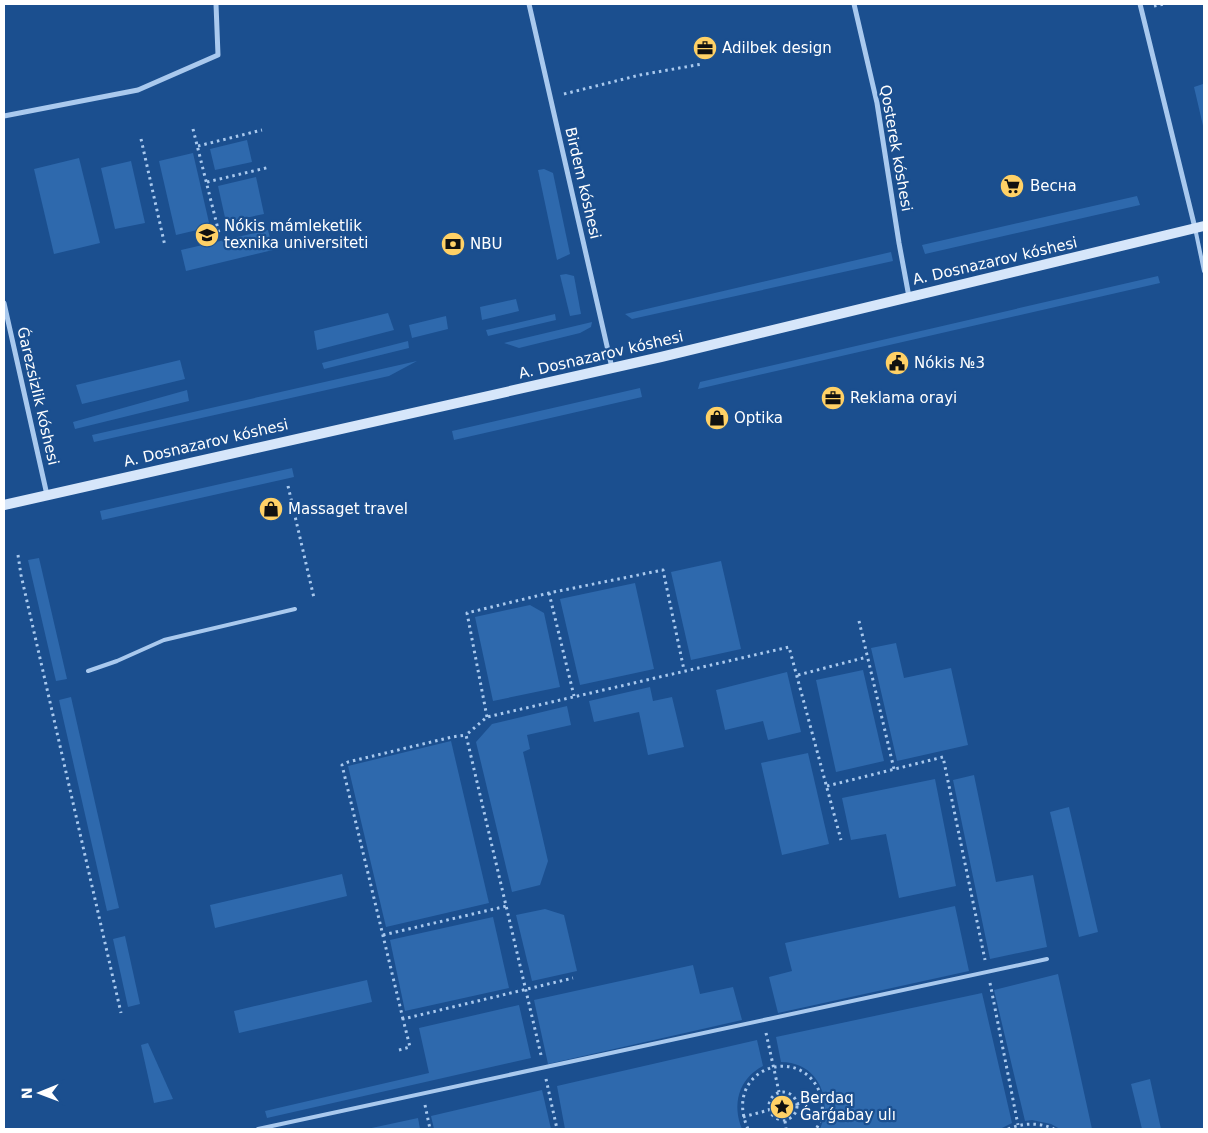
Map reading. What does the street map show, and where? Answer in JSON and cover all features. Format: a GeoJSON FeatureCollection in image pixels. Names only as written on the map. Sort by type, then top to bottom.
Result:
{"type":"FeatureCollection","features":[{"type":"Feature","properties":{"kind":"main road","name":"A. Dosnazarov kóshesi"},"geometry":{"type":"LineString","coordinates":[[4,505],[612,368],[1200,227]]}},
{"type":"Feature","properties":{"kind":"street"},"geometry":{"type":"LineString","coordinates":[[4,116],[138,90],[218,55],[216,4]]}},
{"type":"Feature","properties":{"kind":"street","name":"Birdem kóshesi"},"geometry":{"type":"LineString","coordinates":[[529,4],[612,368]]}},
{"type":"Feature","properties":{"kind":"street","name":"Qosterek kóshesi"},"geometry":{"type":"LineString","coordinates":[[854,4],[877,103],[899,243],[910,297]]}},
{"type":"Feature","properties":{"kind":"street"},"geometry":{"type":"LineString","coordinates":[[1140,4],[1200,227]]}},
{"type":"Feature","properties":{"kind":"street","name":"Ǵarezsizlik kóshesi"},"geometry":{"type":"LineString","coordinates":[[4,303],[47,495]]}},
{"type":"Feature","properties":{"kind":"lane"},"geometry":{"type":"LineString","coordinates":[[1200,227],[1204,271]]}},
{"type":"Feature","properties":{"kind":"lane"},"geometry":{"type":"LineString","coordinates":[[88,671],[117,661],[164,640],[295,609]]}},
{"type":"Feature","properties":{"kind":"lane"},"geometry":{"type":"LineString","coordinates":[[258,1129],[1047,959]]}},
{"type":"Feature","properties":{"kind":"path"},"geometry":{"type":"LineString","coordinates":[[550,97],[640,75],[702,64]]}},
{"type":"Feature","properties":{"kind":"path"},"geometry":{"type":"LineString","coordinates":[[193,129],[219,233]]}},
{"type":"Feature","properties":{"kind":"path"},"geometry":{"type":"LineString","coordinates":[[198,146],[262,130]]}},
{"type":"Feature","properties":{"kind":"path"},"geometry":{"type":"LineString","coordinates":[[141,139],[166,246]]}},
{"type":"Feature","properties":{"kind":"path"},"geometry":{"type":"LineString","coordinates":[[207,182],[270,167]]}},
{"type":"Feature","properties":{"kind":"path"},"geometry":{"type":"LineString","coordinates":[[288,486],[314,598]]}},
{"type":"Feature","properties":{"kind":"path"},"geometry":{"type":"LineString","coordinates":[[18,555],[121,1013]]}},
{"type":"Feature","properties":{"kind":"path"},"geometry":{"type":"LineString","coordinates":[[487,717],[467,613],[550,593],[663,570],[684,670]]}},
{"type":"Feature","properties":{"kind":"path"},"geometry":{"type":"LineString","coordinates":[[550,593],[574,696]]}},
{"type":"Feature","properties":{"kind":"path"},"geometry":{"type":"LineString","coordinates":[[859,621],[894,770]]}},
{"type":"Feature","properties":{"kind":"path"},"geometry":{"type":"LineString","coordinates":[[399,1050],[410,1047],[342,766],[348,762],[452,736],[466,735],[487,717],[789,647],[841,840]]}},
{"type":"Feature","properties":{"kind":"path"},"geometry":{"type":"LineString","coordinates":[[798,675],[867,657]]}},
{"type":"Feature","properties":{"kind":"path"},"geometry":{"type":"LineString","coordinates":[[466,735],[527,989],[557,1129]]}},
{"type":"Feature","properties":{"kind":"path"},"geometry":{"type":"LineString","coordinates":[[827,786],[943,757],[1018,1125]]}},
{"type":"Feature","properties":{"kind":"path"},"geometry":{"type":"LineString","coordinates":[[383,935],[507,906]]}},
{"type":"Feature","properties":{"kind":"path"},"geometry":{"type":"LineString","coordinates":[[403,1020],[573,978]]}},
{"type":"Feature","properties":{"kind":"path"},"geometry":{"type":"LineString","coordinates":[[764,1020],[779,1092]]}},
{"type":"Feature","properties":{"kind":"path"},"geometry":{"type":"LineString","coordinates":[[748,1129],[743,1117],[742,1104],[745,1091],[752,1080],[762,1072],[774,1067],[787,1066],[800,1070],[818,1088],[822,1114],[816,1129]]}},
{"type":"Feature","properties":{"kind":"path"},"geometry":{"type":"LineString","coordinates":[[779,1092],[789,1093],[793,1096],[796,1104],[795,1114],[792,1118],[784,1121],[774,1118],[769,1110],[769,1101],[779,1092]]}},
{"type":"Feature","properties":{"kind":"path"},"geometry":{"type":"LineString","coordinates":[[423,1094],[430,1129]]}},
{"type":"Feature","properties":{"kind":"path"},"geometry":{"type":"LineString","coordinates":[[796,1104],[821,1098]]}},
{"type":"Feature","properties":{"kind":"path"},"geometry":{"type":"LineString","coordinates":[[743,1117],[769,1110]]}},
{"type":"Feature","properties":{"kind":"path"},"geometry":{"type":"LineString","coordinates":[[784,1121],[786,1129]]}},
{"type":"Feature","properties":{"kind":"path"},"geometry":{"type":"LineString","coordinates":[[1008,1129],[1018,1125],[1035,1124],[1054,1129]]}},
{"type":"Feature","properties":{"kind":"shaded area"},"geometry":{"type":"Polygon","coordinates":[[[1203,84],[1204,89],[1204,130],[1194,87],[1203,84]]]}},
{"type":"Feature","properties":{"kind":"shaded area"},"geometry":{"type":"Polygon","coordinates":[[[247,140],[252,162],[215,170],[210,149],[247,140]]]}},
{"type":"Feature","properties":{"kind":"shaded area"},"geometry":{"type":"Polygon","coordinates":[[[193,153],[210,227],[176,235],[159,161],[193,153]]]}},
{"type":"Feature","properties":{"kind":"shaded area"},"geometry":{"type":"Polygon","coordinates":[[[79,158],[100,243],[54,254],[34,169],[79,158]]]}},
{"type":"Feature","properties":{"kind":"shaded area"},"geometry":{"type":"Polygon","coordinates":[[[131,161],[145,223],[115,229],[101,168],[131,161]]]}},
{"type":"Feature","properties":{"kind":"shaded area"},"geometry":{"type":"Polygon","coordinates":[[[544,169],[553,173],[570,254],[557,260],[538,170],[544,169]]]}},
{"type":"Feature","properties":{"kind":"shaded area"},"geometry":{"type":"Polygon","coordinates":[[[256,177],[264,214],[226,222],[218,186],[256,177]]]}},
{"type":"Feature","properties":{"kind":"shaded area"},"geometry":{"type":"Polygon","coordinates":[[[1137,196],[1140,205],[925,254],[922,245],[1137,196]]]}},
{"type":"Feature","properties":{"kind":"shaded area"},"geometry":{"type":"Polygon","coordinates":[[[268,230],[273,250],[186,271],[181,250],[268,230]]]}},
{"type":"Feature","properties":{"kind":"shaded area"},"geometry":{"type":"Polygon","coordinates":[[[891,252],[893,261],[632,319],[625,314],[891,252]]]}},
{"type":"Feature","properties":{"kind":"shaded area"},"geometry":{"type":"Polygon","coordinates":[[[560,275],[574,276],[581,314],[570,316],[560,275]]]}},
{"type":"Feature","properties":{"kind":"shaded area"},"geometry":{"type":"Polygon","coordinates":[[[1158,276],[1160,283],[698,389],[700,382],[1158,276]]]}},
{"type":"Feature","properties":{"kind":"shaded area"},"geometry":{"type":"Polygon","coordinates":[[[516,299],[519,311],[482,320],[480,307],[516,299]]]}},
{"type":"Feature","properties":{"kind":"shaded area"},"geometry":{"type":"Polygon","coordinates":[[[388,313],[394,330],[317,350],[314,331],[388,313]]]}},
{"type":"Feature","properties":{"kind":"shaded area"},"geometry":{"type":"Polygon","coordinates":[[[555,314],[556,320],[488,336],[486,330],[555,314]]]}},
{"type":"Feature","properties":{"kind":"shaded area"},"geometry":{"type":"Polygon","coordinates":[[[446,316],[448,329],[412,338],[409,325],[446,316]]]}},
{"type":"Feature","properties":{"kind":"shaded area"},"geometry":{"type":"Polygon","coordinates":[[[592,322],[591,327],[580,333],[519,348],[504,343],[592,322]]]}},
{"type":"Feature","properties":{"kind":"shaded area"},"geometry":{"type":"Polygon","coordinates":[[[408,341],[409,348],[324,369],[322,363],[408,341]]]}},
{"type":"Feature","properties":{"kind":"shaded area"},"geometry":{"type":"Polygon","coordinates":[[[180,360],[185,379],[82,404],[76,385],[180,360]]]}},
{"type":"Feature","properties":{"kind":"shaded area"},"geometry":{"type":"Polygon","coordinates":[[[417,361],[389,376],[94,442],[92,435],[417,361]]]}},
{"type":"Feature","properties":{"kind":"shaded area"},"geometry":{"type":"Polygon","coordinates":[[[640,388],[642,397],[454,440],[452,431],[640,388]]]}},
{"type":"Feature","properties":{"kind":"shaded area"},"geometry":{"type":"Polygon","coordinates":[[[187,390],[189,401],[75,429],[73,422],[187,390]]]}},
{"type":"Feature","properties":{"kind":"shaded area"},"geometry":{"type":"Polygon","coordinates":[[[292,468],[294,477],[102,520],[100,511],[292,468]]]}},
{"type":"Feature","properties":{"kind":"shaded area"},"geometry":{"type":"Polygon","coordinates":[[[39,558],[67,679],[56,681],[28,560],[39,558]]]}},
{"type":"Feature","properties":{"kind":"shaded area"},"geometry":{"type":"Polygon","coordinates":[[[721,561],[741,649],[691,660],[671,572],[721,561]]]}},
{"type":"Feature","properties":{"kind":"shaded area"},"geometry":{"type":"Polygon","coordinates":[[[635,583],[654,669],[580,685],[560,599],[635,583]]]}},
{"type":"Feature","properties":{"kind":"shaded area"},"geometry":{"type":"Polygon","coordinates":[[[530,605],[544,613],[560,687],[493,701],[475,617],[530,605]]]}},
{"type":"Feature","properties":{"kind":"shaded area"},"geometry":{"type":"Polygon","coordinates":[[[896,643],[904,678],[951,668],[968,745],[897,761],[871,648],[896,643]]]}},
{"type":"Feature","properties":{"kind":"shaded area"},"geometry":{"type":"Polygon","coordinates":[[[863,670],[884,761],[836,772],[816,680],[863,670]]]}},
{"type":"Feature","properties":{"kind":"shaded area"},"geometry":{"type":"Polygon","coordinates":[[[787,672],[801,732],[768,740],[763,721],[725,730],[716,690],[787,672]]]}},
{"type":"Feature","properties":{"kind":"shaded area"},"geometry":{"type":"Polygon","coordinates":[[[650,687],[653,701],[672,697],[684,747],[648,755],[639,712],[594,722],[589,701],[650,687]]]}},
{"type":"Feature","properties":{"kind":"shaded area"},"geometry":{"type":"Polygon","coordinates":[[[71,697],[119,908],[107,911],[59,700],[71,697]]]}},
{"type":"Feature","properties":{"kind":"shaded area"},"geometry":{"type":"Polygon","coordinates":[[[567,706],[571,725],[527,735],[530,749],[523,752],[548,861],[540,885],[512,892],[476,742],[492,724],[567,706]]]}},
{"type":"Feature","properties":{"kind":"shaded area"},"geometry":{"type":"Polygon","coordinates":[[[451,741],[489,903],[386,927],[348,766],[451,741]]]}},
{"type":"Feature","properties":{"kind":"shaded area"},"geometry":{"type":"Polygon","coordinates":[[[808,753],[829,844],[782,855],[761,763],[808,753]]]}},
{"type":"Feature","properties":{"kind":"shaded area"},"geometry":{"type":"Polygon","coordinates":[[[974,775],[996,882],[1033,875],[1047,947],[990,959],[953,780],[974,775]]]}},
{"type":"Feature","properties":{"kind":"shaded area"},"geometry":{"type":"Polygon","coordinates":[[[935,779],[956,886],[899,898],[886,834],[851,840],[842,798],[935,779]]]}},
{"type":"Feature","properties":{"kind":"shaded area"},"geometry":{"type":"Polygon","coordinates":[[[1069,807],[1098,932],[1079,937],[1050,812],[1069,807]]]}},
{"type":"Feature","properties":{"kind":"shaded area"},"geometry":{"type":"Polygon","coordinates":[[[342,874],[347,896],[215,928],[210,905],[342,874]]]}},
{"type":"Feature","properties":{"kind":"shaded area"},"geometry":{"type":"Polygon","coordinates":[[[955,906],[969,971],[778,1013],[769,977],[792,971],[785,943],[955,906]]]}},
{"type":"Feature","properties":{"kind":"shaded area"},"geometry":{"type":"Polygon","coordinates":[[[545,909],[564,915],[577,971],[532,981],[516,915],[545,909]]]}},
{"type":"Feature","properties":{"kind":"shaded area"},"geometry":{"type":"Polygon","coordinates":[[[493,917],[509,988],[405,1011],[390,940],[493,917]]]}},
{"type":"Feature","properties":{"kind":"shaded area"},"geometry":{"type":"Polygon","coordinates":[[[125,936],[140,1004],[128,1007],[113,939],[125,936]]]}},
{"type":"Feature","properties":{"kind":"shaded area"},"geometry":{"type":"Polygon","coordinates":[[[693,965],[700,994],[733,987],[742,1020],[548,1064],[534,1000],[693,965]]]}},
{"type":"Feature","properties":{"kind":"shaded area"},"geometry":{"type":"Polygon","coordinates":[[[1058,974],[1092,1129],[1060,1129],[1051,1124],[1032,1120],[1025,1121],[994,990],[1058,974]]]}},
{"type":"Feature","properties":{"kind":"shaded area"},"geometry":{"type":"Polygon","coordinates":[[[367,980],[372,1002],[239,1033],[234,1011],[367,980]]]}},
{"type":"Feature","properties":{"kind":"shaded area"},"geometry":{"type":"Polygon","coordinates":[[[982,993],[1012,1123],[1000,1129],[820,1129],[824,1118],[825,1106],[819,1084],[805,1068],[781,1062],[776,1037],[982,993]]]}},
{"type":"Feature","properties":{"kind":"shaded area"},"geometry":{"type":"Polygon","coordinates":[[[519,1005],[531,1058],[267,1118],[265,1111],[429,1073],[419,1028],[519,1005]]]}},
{"type":"Feature","properties":{"kind":"shaded area"},"geometry":{"type":"Polygon","coordinates":[[[757,1040],[763,1066],[748,1078],[739,1093],[738,1111],[742,1129],[565,1129],[557,1086],[757,1040]]]}},
{"type":"Feature","properties":{"kind":"shaded area"},"geometry":{"type":"Polygon","coordinates":[[[148,1043],[173,1099],[154,1103],[141,1045],[148,1043]]]}},
{"type":"Feature","properties":{"kind":"shaded area"},"geometry":{"type":"Polygon","coordinates":[[[1150,1079],[1161,1129],[1142,1129],[1131,1084],[1150,1079]]]}},
{"type":"Feature","properties":{"kind":"shaded area"},"geometry":{"type":"Polygon","coordinates":[[[542,1090],[551,1129],[434,1129],[431,1116],[542,1090]]]}},
{"type":"Feature","properties":{"kind":"shaded area"},"geometry":{"type":"Polygon","coordinates":[[[418,1118],[420,1129],[367,1129],[418,1118]]]}},
{"type":"Feature","properties":{"kind":"place","name":"Adilbek design"},"geometry":{"type":"Point","coordinates":[705,48]}},
{"type":"Feature","properties":{"kind":"place","name":"Весна"},"geometry":{"type":"Point","coordinates":[1012,186]}},
{"type":"Feature","properties":{"kind":"place","name":"Nókis mámleketlik texnika universiteti"},"geometry":{"type":"Point","coordinates":[207,235]}},
{"type":"Feature","properties":{"kind":"place","name":"NBU"},"geometry":{"type":"Point","coordinates":[453,244]}},
{"type":"Feature","properties":{"kind":"place","name":"Nókis №3"},"geometry":{"type":"Point","coordinates":[897,363]}},
{"type":"Feature","properties":{"kind":"place","name":"Reklama orayi"},"geometry":{"type":"Point","coordinates":[833,398]}},
{"type":"Feature","properties":{"kind":"place","name":"Optika"},"geometry":{"type":"Point","coordinates":[717,418]}},
{"type":"Feature","properties":{"kind":"place","name":"Massaget travel"},"geometry":{"type":"Point","coordinates":[271,509]}},
{"type":"Feature","properties":{"kind":"place","name":"Berdaq Ǵarǵabay ulı"},"geometry":{"type":"Point","coordinates":[782,1107]}}]}
